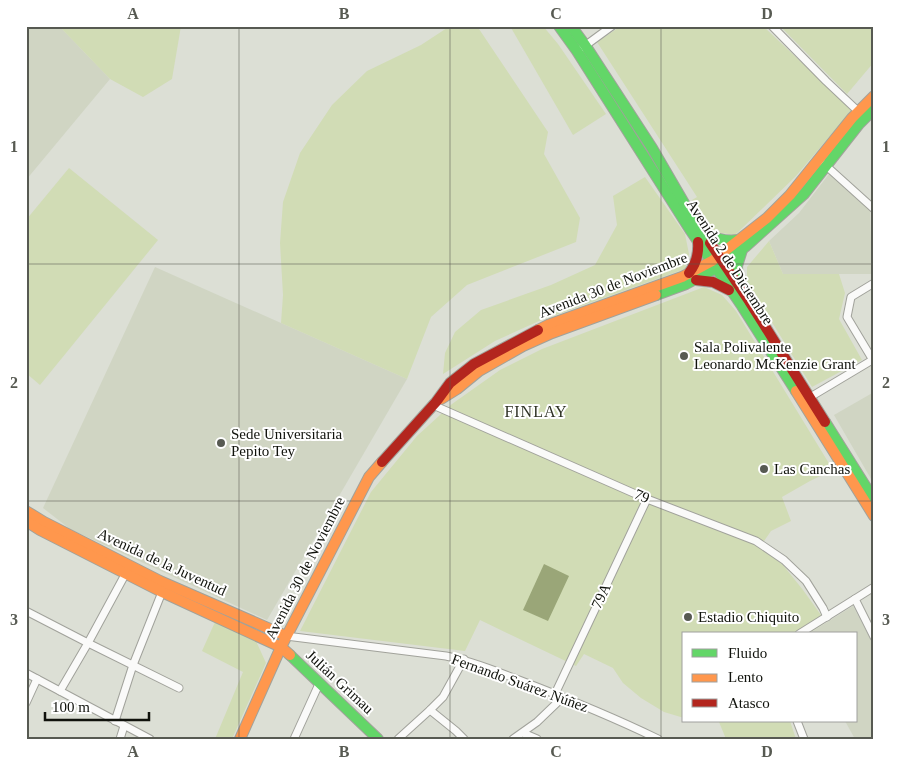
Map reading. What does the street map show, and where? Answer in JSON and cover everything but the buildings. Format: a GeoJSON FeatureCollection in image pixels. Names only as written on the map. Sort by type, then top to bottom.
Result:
{"type":"FeatureCollection","features":[{"type":"Feature","properties":{"kind":"main road","name":"Avenida 2 de Diciembre"},"geometry":{"type":"LineString","coordinates":[[560,26],[581,48]]}},
{"type":"Feature","properties":{"kind":"main road","name":"Avenida 2 de Diciembre"},"geometry":{"type":"LineString","coordinates":[[571,26],[581,48],[700,237],[806,400],[874,500]]}},
{"type":"Feature","properties":{"kind":"main road","name":"Avenida 30 de Noviembre"},"geometry":{"type":"LineString","coordinates":[[240,739],[281,646],[369,477],[450,383],[474,364],[518,339],[548,325],[691,277],[717,262],[804,194],[822,162],[862,115],[874,96]]}},
{"type":"Feature","properties":{"kind":"main road","name":"Avenida 30 de Noviembre"},"geometry":{"type":"LineString","coordinates":[[862,115],[874,109]]}},
{"type":"Feature","properties":{"kind":"main road"},"geometry":{"type":"LineString","coordinates":[[700,237],[741,244],[736,265],[736,290],[711,281],[691,277],[699,250],[700,237]]}},
{"type":"Feature","properties":{"kind":"main road","name":"Avenida 2 de Diciembre"},"geometry":{"type":"LineString","coordinates":[[806,400],[874,516]]}},
{"type":"Feature","properties":{"kind":"main road","name":"Avenida de la Juventud"},"geometry":{"type":"LineString","coordinates":[[26,511],[42,526]]}},
{"type":"Feature","properties":{"kind":"main road","name":"Avenida de la Juventud"},"geometry":{"type":"LineString","coordinates":[[26,521],[42,526],[128,570],[162,592],[281,646]]}},
{"type":"Feature","properties":{"kind":"main road","name":"Avenida de la Juventud"},"geometry":{"type":"LineString","coordinates":[[128,570],[160,581],[286,636]]}},
{"type":"Feature","properties":{"kind":"main road"},"geometry":{"type":"LineString","coordinates":[[274,631],[286,628],[293,623]]}},
{"type":"Feature","properties":{"kind":"main road"},"geometry":{"type":"LineString","coordinates":[[262,637],[274,662]]}},
{"type":"Feature","properties":{"kind":"main road","name":"Julián Grimau"},"geometry":{"type":"LineString","coordinates":[[281,646],[378,739]]}},
{"type":"Feature","properties":{"kind":"street"},"geometry":{"type":"LineString","coordinates":[[581,48],[612,26]]}},
{"type":"Feature","properties":{"kind":"street"},"geometry":{"type":"LineString","coordinates":[[772,26],[862,115]]}},
{"type":"Feature","properties":{"kind":"street"},"geometry":{"type":"LineString","coordinates":[[822,162],[874,209]]}},
{"type":"Feature","properties":{"kind":"street"},"geometry":{"type":"LineString","coordinates":[[806,400],[873,360],[846,317],[851,297],[870,285],[874,277]]}},
{"type":"Feature","properties":{"kind":"street","name":"79"},"geometry":{"type":"LineString","coordinates":[[434,403],[647,499],[756,541],[784,560],[806,581],[827,616]]}},
{"type":"Feature","properties":{"kind":"street","name":"79A"},"geometry":{"type":"LineString","coordinates":[[555,694],[647,499]]}},
{"type":"Feature","properties":{"kind":"street"},"geometry":{"type":"LineString","coordinates":[[60,690],[128,570]]}},
{"type":"Feature","properties":{"kind":"street"},"geometry":{"type":"LineString","coordinates":[[802,632],[874,587]]}},
{"type":"Feature","properties":{"kind":"street"},"geometry":{"type":"LineString","coordinates":[[115,721],[133,665],[162,592]]}},
{"type":"Feature","properties":{"kind":"street"},"geometry":{"type":"LineString","coordinates":[[855,599],[874,637]]}},
{"type":"Feature","properties":{"kind":"street"},"geometry":{"type":"LineString","coordinates":[[26,611],[179,688]]}},
{"type":"Feature","properties":{"kind":"street","name":"Fernando Suárez Núñez"},"geometry":{"type":"LineString","coordinates":[[286,636],[464,659],[563,697],[658,739]]}},
{"type":"Feature","properties":{"kind":"street"},"geometry":{"type":"LineString","coordinates":[[398,739],[443,697],[464,659]]}},
{"type":"Feature","properties":{"kind":"street"},"geometry":{"type":"LineString","coordinates":[[26,673],[150,739]]}},
{"type":"Feature","properties":{"kind":"street"},"geometry":{"type":"LineString","coordinates":[[26,703],[38,679]]}},
{"type":"Feature","properties":{"kind":"street"},"geometry":{"type":"LineString","coordinates":[[294,739],[319,684]]}},
{"type":"Feature","properties":{"kind":"street"},"geometry":{"type":"LineString","coordinates":[[513,739],[537,722],[563,697]]}},
{"type":"Feature","properties":{"kind":"street"},"geometry":{"type":"LineString","coordinates":[[430,710],[464,739]]}},
{"type":"Feature","properties":{"kind":"street"},"geometry":{"type":"LineString","coordinates":[[798,722],[804,739]]}},
{"type":"Feature","properties":{"kind":"street"},"geometry":{"type":"LineString","coordinates":[[120,739],[124,726]]}},
{"type":"Feature","properties":{"kind":"street"},"geometry":{"type":"LineString","coordinates":[[523,732],[537,739]]}},
{"type":"Feature","properties":{"kind":"shaded area"},"geometry":{"type":"Polygon","coordinates":[[[26,26],[59,26],[110,79],[26,180],[26,26]]]}},
{"type":"Feature","properties":{"kind":"shaded area"},"geometry":{"type":"Polygon","coordinates":[[[59,26],[181,26],[172,79],[143,97],[110,79],[59,26]]]}},
{"type":"Feature","properties":{"kind":"shaded area"},"geometry":{"type":"Polygon","coordinates":[[[450,26],[477,26],[548,132],[544,154],[580,218],[576,242],[467,285],[431,317],[407,379],[281,323],[283,295],[280,243],[283,202],[300,153],[332,105],[367,71],[421,45],[450,26]]]}},
{"type":"Feature","properties":{"kind":"shaded area"},"geometry":{"type":"Polygon","coordinates":[[[510,26],[543,26],[558,44],[606,114],[573,135],[510,26]]]}},
{"type":"Feature","properties":{"kind":"shaded area"},"geometry":{"type":"Polygon","coordinates":[[[621,26],[763,26],[852,110],[796,176],[735,235],[714,232],[692,200],[697,197],[597,42],[621,26]]]}},
{"type":"Feature","properties":{"kind":"shaded area"},"geometry":{"type":"Polygon","coordinates":[[[780,26],[874,26],[874,62],[847,94],[780,26]]]}},
{"type":"Feature","properties":{"kind":"shaded area"},"geometry":{"type":"Polygon","coordinates":[[[69,168],[158,240],[40,385],[26,373],[26,220],[69,168]]]}},
{"type":"Feature","properties":{"kind":"shaded area"},"geometry":{"type":"Polygon","coordinates":[[[829,174],[870,210],[872,274],[783,274],[769,241],[799,213],[829,174]]]}},
{"type":"Feature","properties":{"kind":"shaded area"},"geometry":{"type":"Polygon","coordinates":[[[645,177],[685,234],[689,254],[685,269],[539,321],[495,341],[443,374],[445,353],[455,332],[481,310],[551,285],[595,265],[617,225],[613,196],[645,177]]]}},
{"type":"Feature","properties":{"kind":"shaded area"},"geometry":{"type":"Polygon","coordinates":[[[769,241],[783,274],[839,274],[845,293],[839,319],[862,360],[812,387],[747,282],[747,267],[769,241]]]}},
{"type":"Feature","properties":{"kind":"shaded area","name":"Sede Universitaria Pepito Tey"},"geometry":{"type":"Polygon","coordinates":[[[155,267],[407,379],[267,620],[70,529],[43,508],[155,267]]]}},
{"type":"Feature","properties":{"kind":"shaded area"},"geometry":{"type":"Polygon","coordinates":[[[704,287],[722,295],[736,311],[833,470],[782,497],[791,521],[771,531],[760,547],[783,565],[826,622],[811,632],[682,632],[682,717],[664,712],[641,698],[623,683],[613,668],[584,654],[576,666],[480,620],[465,651],[300,631],[371,492],[417,436],[452,404],[500,370],[542,349],[704,287]]]}},
{"type":"Feature","properties":{"kind":"shaded area"},"geometry":{"type":"Polygon","coordinates":[[[874,392],[874,484],[834,415],[874,392]]]}},
{"type":"Feature","properties":{"kind":"shaded area"},"geometry":{"type":"Polygon","coordinates":[[[544,564],[569,576],[548,621],[523,610],[544,564]]]}},
{"type":"Feature","properties":{"kind":"shaded area"},"geometry":{"type":"Polygon","coordinates":[[[853,606],[874,646],[874,739],[855,739],[846,722],[858,722],[858,632],[811,632],[853,606]]]}},
{"type":"Feature","properties":{"kind":"shaded area"},"geometry":{"type":"Polygon","coordinates":[[[215,622],[256,641],[266,663],[232,739],[215,739],[243,672],[202,651],[215,622]]]}},
{"type":"Feature","properties":{"kind":"shaded area"},"geometry":{"type":"Polygon","coordinates":[[[719,722],[790,722],[796,739],[726,739],[719,722]]]}},
{"type":"Feature","properties":{"kind":"traffic: fast"},"geometry":{"type":"LineString","coordinates":[[559,26],[796,391]]}},
{"type":"Feature","properties":{"kind":"traffic: fast"},"geometry":{"type":"LineString","coordinates":[[571,26],[652,148],[688,210],[710,243]]}},
{"type":"Feature","properties":{"kind":"traffic: fast"},"geometry":{"type":"LineString","coordinates":[[656,295],[686,284],[716,268],[745,247],[804,194],[859,124],[874,109]]}},
{"type":"Feature","properties":{"kind":"traffic: fast"},"geometry":{"type":"LineString","coordinates":[[705,233],[729,241],[738,240]]}},
{"type":"Feature","properties":{"kind":"traffic: fast"},"geometry":{"type":"LineString","coordinates":[[738,284],[737,266],[742,250]]}},
{"type":"Feature","properties":{"kind":"traffic: fast"},"geometry":{"type":"LineString","coordinates":[[825,422],[874,500]]}},
{"type":"Feature","properties":{"kind":"traffic: fast"},"geometry":{"type":"LineString","coordinates":[[290,655],[378,739]]}},
{"type":"Feature","properties":{"kind":"traffic: slow"},"geometry":{"type":"LineString","coordinates":[[538,330],[682,277],[712,261],[767,218],[790,195],[852,118],[874,96]]}},
{"type":"Feature","properties":{"kind":"traffic: slow"},"geometry":{"type":"LineString","coordinates":[[441,399],[479,371],[523,346],[552,333],[656,295]]}},
{"type":"Feature","properties":{"kind":"traffic: slow"},"geometry":{"type":"LineString","coordinates":[[796,391],[874,516]]}},
{"type":"Feature","properties":{"kind":"traffic: slow"},"geometry":{"type":"LineString","coordinates":[[240,739],[281,647],[369,477],[382,462]]}},
{"type":"Feature","properties":{"kind":"traffic: slow"},"geometry":{"type":"LineString","coordinates":[[26,511],[160,581],[286,636]]}},
{"type":"Feature","properties":{"kind":"traffic: slow"},"geometry":{"type":"LineString","coordinates":[[26,521],[162,592],[281,647],[290,655]]}},
{"type":"Feature","properties":{"kind":"traffic: jam"},"geometry":{"type":"LineString","coordinates":[[689,273],[694,266],[698,242]]}},
{"type":"Feature","properties":{"kind":"traffic: jam"},"geometry":{"type":"LineString","coordinates":[[710,243],[825,422]]}},
{"type":"Feature","properties":{"kind":"traffic: jam"},"geometry":{"type":"LineString","coordinates":[[696,280],[713,282],[729,290]]}},
{"type":"Feature","properties":{"kind":"traffic: jam"},"geometry":{"type":"LineString","coordinates":[[382,462],[436,402],[450,383],[474,364],[538,330]]}},
{"type":"Feature","properties":{"kind":"place","name":"Sala Polivalente Leonardo McKenzie Grant"},"geometry":{"type":"Point","coordinates":[684,356]}},
{"type":"Feature","properties":{"kind":"place","name":"Sede Universitaria Pepito Tey"},"geometry":{"type":"Point","coordinates":[221,443]}},
{"type":"Feature","properties":{"kind":"place","name":"Las Canchas"},"geometry":{"type":"Point","coordinates":[764,469]}},
{"type":"Feature","properties":{"kind":"place","name":"Estadio Chiquito"},"geometry":{"type":"Point","coordinates":[688,617]}},
{"type":"Feature","properties":{"kind":"district","name":"FINLAY"},"geometry":{"type":"Point","coordinates":[536,411]}}]}
